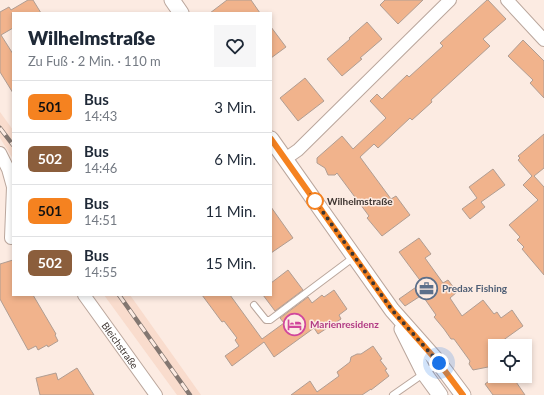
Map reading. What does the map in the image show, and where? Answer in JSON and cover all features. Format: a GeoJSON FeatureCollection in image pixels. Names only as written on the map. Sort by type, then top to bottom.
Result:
{"type":"FeatureCollection","features":[{"type":"Feature","properties":{"kind":"street"},"geometry":{"type":"LineString","coordinates":[[172,0],[180,12]]}},
{"type":"Feature","properties":{"kind":"street"},"geometry":{"type":"LineString","coordinates":[[285,159],[298,150],[450,0]]}},
{"type":"Feature","properties":{"kind":"street"},"geometry":{"type":"LineString","coordinates":[[507,0],[544,40]]}},
{"type":"Feature","properties":{"kind":"street"},"geometry":{"type":"LineString","coordinates":[[272,140],[392,310],[439,363],[463,395]]}},
{"type":"Feature","properties":{"kind":"street"},"geometry":{"type":"LineString","coordinates":[[0,153],[8,169],[12,183]]}},
{"type":"Feature","properties":{"kind":"street"},"geometry":{"type":"LineString","coordinates":[[8,239],[12,197]]}},
{"type":"Feature","properties":{"kind":"street","name":"Bleichstraße"},"geometry":{"type":"LineString","coordinates":[[85,296],[156,395]]}},
{"type":"Feature","properties":{"kind":"street"},"geometry":{"type":"LineString","coordinates":[[392,310],[424,373],[440,395]]}},
{"type":"Feature","properties":{"kind":"lane"},"geometry":{"type":"LineString","coordinates":[[254,305],[266,320],[270,320],[355,257]]}},
{"type":"Feature","properties":{"kind":"lane"},"geometry":{"type":"LineString","coordinates":[[393,395],[439,363]]}},
{"type":"Feature","properties":{"kind":"shaded area"},"geometry":{"type":"Polygon","coordinates":[[[0,112],[12,129],[12,157],[0,138],[0,112]]]}},
{"type":"Feature","properties":{"kind":"shaded area"},"geometry":{"type":"Polygon","coordinates":[[[105,296],[131,296],[201,395],[177,395],[105,296]]]}},
{"type":"Feature","properties":{"kind":"building"},"geometry":{"type":"Polygon","coordinates":[[[28,0],[33,0],[40,12],[12,12],[12,29],[1,35],[12,52],[12,91],[0,72],[0,12],[9,7],[11,10],[28,0]]]}},
{"type":"Feature","properties":{"kind":"building"},"geometry":{"type":"Polygon","coordinates":[[[227,0],[251,0],[259,12],[211,12],[227,0]]]}},
{"type":"Feature","properties":{"kind":"building"},"geometry":{"type":"Polygon","coordinates":[[[385,0],[423,0],[398,24],[380,5],[385,0]]]}},
{"type":"Feature","properties":{"kind":"building"},"geometry":{"type":"Polygon","coordinates":[[[487,0],[506,19],[483,39],[490,46],[431,100],[432,102],[412,120],[410,118],[378,148],[374,144],[360,157],[391,199],[396,196],[410,215],[382,236],[367,218],[369,216],[337,173],[335,175],[328,175],[325,168],[317,163],[317,158],[342,136],[353,149],[386,118],[370,101],[377,94],[382,99],[407,75],[409,77],[443,46],[440,43],[487,0]]]}},
{"type":"Feature","properties":{"kind":"building"},"geometry":{"type":"Polygon","coordinates":[[[367,22],[382,39],[342,76],[327,59],[367,22]]]}},
{"type":"Feature","properties":{"kind":"building"},"geometry":{"type":"Polygon","coordinates":[[[272,28],[286,47],[272,57],[272,28]]]}},
{"type":"Feature","properties":{"kind":"building"},"geometry":{"type":"Polygon","coordinates":[[[523,40],[544,61],[544,98],[530,83],[533,80],[508,56],[523,40]]]}},
{"type":"Feature","properties":{"kind":"building"},"geometry":{"type":"Polygon","coordinates":[[[305,78],[324,101],[298,121],[280,98],[305,78]]]}},
{"type":"Feature","properties":{"kind":"building"},"geometry":{"type":"Polygon","coordinates":[[[544,134],[544,168],[534,176],[544,187],[544,275],[522,249],[524,247],[517,240],[520,237],[509,225],[538,200],[523,185],[532,176],[518,160],[520,158],[518,156],[544,134]]]}},
{"type":"Feature","properties":{"kind":"building"},"geometry":{"type":"Polygon","coordinates":[[[493,169],[505,185],[481,202],[485,207],[470,219],[462,209],[477,198],[469,187],[493,169]]]}},
{"type":"Feature","properties":{"kind":"building"},"geometry":{"type":"Polygon","coordinates":[[[272,208],[293,238],[272,252],[272,208]]]}},
{"type":"Feature","properties":{"kind":"building"},"geometry":{"type":"Polygon","coordinates":[[[419,238],[431,254],[425,258],[443,283],[448,280],[457,292],[450,298],[462,316],[483,300],[494,314],[497,312],[501,318],[512,310],[523,326],[505,339],[488,339],[488,367],[473,370],[469,364],[470,361],[454,339],[451,339],[434,317],[436,315],[422,295],[405,306],[399,299],[422,283],[399,252],[419,238]]]}},
{"type":"Feature","properties":{"kind":"building"},"geometry":{"type":"Polygon","coordinates":[[[12,260],[12,296],[34,296],[56,334],[55,335],[58,341],[48,347],[47,345],[38,350],[36,346],[28,350],[0,299],[0,264],[12,260]]]}},
{"type":"Feature","properties":{"kind":"building"},"geometry":{"type":"Polygon","coordinates":[[[288,270],[303,290],[275,311],[264,296],[272,296],[272,282],[288,270]]]}},
{"type":"Feature","properties":{"kind":"building"},"geometry":{"type":"Polygon","coordinates":[[[334,290],[347,309],[339,315],[341,319],[318,334],[314,328],[274,357],[264,342],[232,366],[225,356],[239,346],[235,340],[237,338],[224,321],[222,322],[203,296],[231,296],[262,339],[284,323],[280,318],[308,297],[312,303],[322,295],[324,297],[334,290]]]}},
{"type":"Feature","properties":{"kind":"building"},"geometry":{"type":"Polygon","coordinates":[[[373,346],[382,359],[380,360],[387,369],[385,370],[389,376],[371,390],[362,395],[291,395],[310,381],[317,392],[339,376],[337,372],[350,362],[351,357],[361,354],[373,346]]]}},
{"type":"Feature","properties":{"kind":"building"},"geometry":{"type":"Polygon","coordinates":[[[77,368],[94,395],[40,395],[36,378],[56,373],[58,380],[77,368]]]}},
{"type":"Feature","properties":{"kind":"building"},"geometry":{"type":"Polygon","coordinates":[[[488,382],[517,383],[525,395],[493,395],[485,384],[488,382]]]}},
{"type":"Feature","properties":{"kind":"railway"},"geometry":{"type":"LineString","coordinates":[[0,128],[12,144]]}},
{"type":"Feature","properties":{"kind":"railway"},"geometry":{"type":"LineString","coordinates":[[120,296],[190,395]]}},
{"type":"Feature","properties":{"kind":"bus line","name":"501"},"geometry":{"type":"LineString","coordinates":[[272,140],[392,310],[439,363],[463,395]]}},
{"type":"Feature","properties":{"kind":"place","name":"Wilhelmstraße"},"geometry":{"type":"Point","coordinates":[315,201]}},
{"type":"Feature","properties":{"kind":"place","name":"Predax Fishing"},"geometry":{"type":"Point","coordinates":[426,288]}},
{"type":"Feature","properties":{"kind":"place","name":"Marienresidenz"},"geometry":{"type":"Point","coordinates":[294,324]}},
{"type":"Feature","properties":{"kind":"route"},"geometry":{"type":"LineString","coordinates":[[315,201],[311,195],[392,310],[439,363]]}}]}
